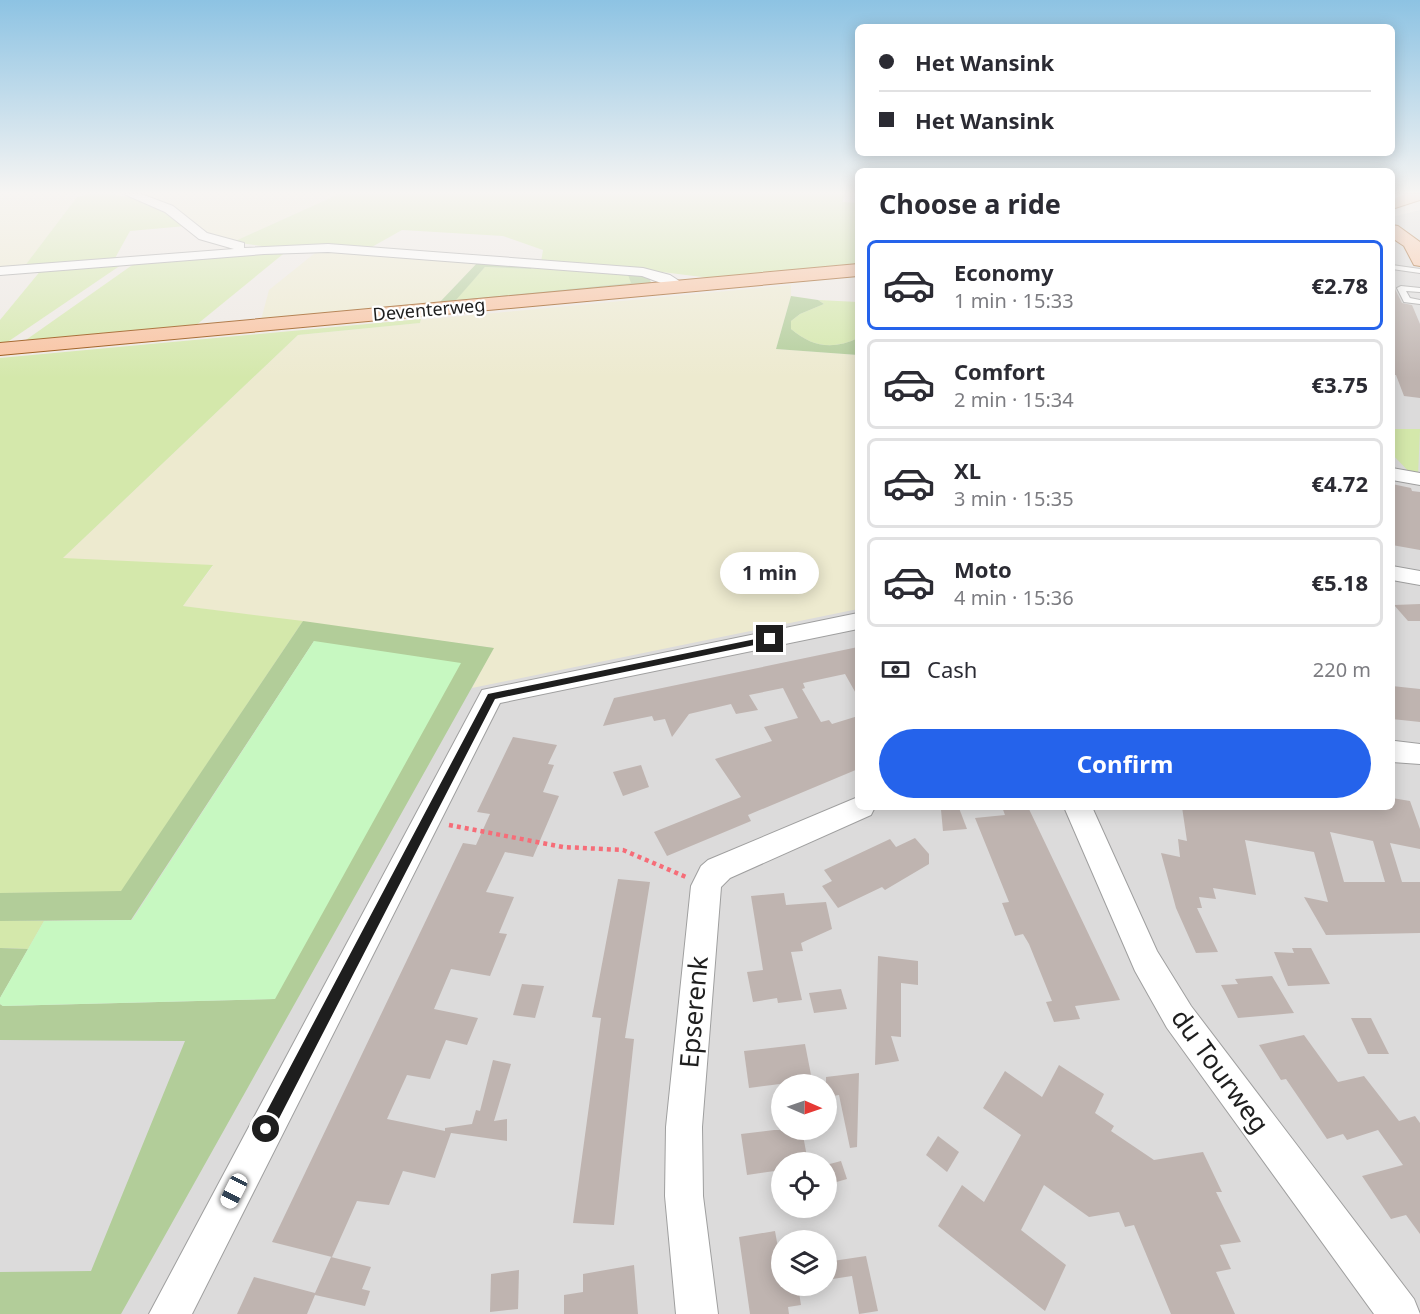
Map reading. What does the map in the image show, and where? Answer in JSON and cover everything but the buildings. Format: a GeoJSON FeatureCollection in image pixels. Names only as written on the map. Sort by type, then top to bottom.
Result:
{"type":"FeatureCollection","features":[{"type":"Feature","properties":{"kind":"main road","name":"Deventerweg"},"geometry":{"type":"LineString","coordinates":[[0,350],[855,270]]}},
{"type":"Feature","properties":{"kind":"street"},"geometry":{"type":"LineString","coordinates":[[0,271],[197,255]]}},
{"type":"Feature","properties":{"kind":"street"},"geometry":{"type":"LineString","coordinates":[[432,255],[632,271],[656,275],[680,286]]}},
{"type":"Feature","properties":{"kind":"street"},"geometry":{"type":"LineString","coordinates":[[1395,475],[1420,479]]}},
{"type":"Feature","properties":{"kind":"street"},"geometry":{"type":"LineString","coordinates":[[1395,574],[1420,578]]}},
{"type":"Feature","properties":{"kind":"street"},"geometry":{"type":"LineString","coordinates":[[170,1314],[491,696],[855,622]]}},
{"type":"Feature","properties":{"kind":"street"},"geometry":{"type":"LineString","coordinates":[[1395,751],[1420,754]]}},
{"type":"Feature","properties":{"kind":"street"},"geometry":{"type":"LineString","coordinates":[[706,886],[712,875],[719,869],[855,809]]}},
{"type":"Feature","properties":{"kind":"street","name":"du Tourweg"},"geometry":{"type":"LineString","coordinates":[[1078,810],[1146,961],[1179,1017],[1399,1314]]}},
{"type":"Feature","properties":{"kind":"street","name":"Epserenk"},"geometry":{"type":"LineString","coordinates":[[697,1314],[684,1196],[684,1148],[706,886]]}},
{"type":"Feature","properties":{"kind":"lane"},"geometry":{"type":"LineString","coordinates":[[1420,290],[1401,288],[1403,298],[1420,302]]}},
{"type":"Feature","properties":{"kind":"path"},"geometry":{"type":"LineString","coordinates":[[426,820],[563,847],[623,850],[706,886]]}},
{"type":"Feature","properties":{"kind":"shaded area"},"geometry":{"type":"Polygon","coordinates":[[[0,255],[33,255],[24,267],[0,270],[0,255]]]}},
{"type":"Feature","properties":{"kind":"shaded area"},"geometry":{"type":"Polygon","coordinates":[[[312,255],[404,255],[479,261],[438,304],[261,320],[269,290],[312,255]]]}},
{"type":"Feature","properties":{"kind":"shaded area"},"geometry":{"type":"Polygon","coordinates":[[[1395,255],[1420,255],[1420,1314],[0,1314],[0,887],[303,617],[855,607],[855,810],[1395,810],[1395,255]]]}},
{"type":"Feature","properties":{"kind":"shaded area"},"geometry":{"type":"Polygon","coordinates":[[[791,285],[791,296],[776,349],[855,355],[855,610],[472,688],[493,648],[183,606],[213,566],[62,559],[298,335],[420,323],[421,320],[791,285]]]}},
{"type":"Feature","properties":{"kind":"green space"},"geometry":{"type":"Polygon","coordinates":[[[33,255],[117,255],[114,260],[24,267],[33,255]]]}},
{"type":"Feature","properties":{"kind":"green space"},"geometry":{"type":"Polygon","coordinates":[[[215,255],[281,255],[195,326],[23,342],[138,261],[215,255]]]}},
{"type":"Feature","properties":{"kind":"green space"},"geometry":{"type":"Polygon","coordinates":[[[542,255],[855,255],[855,265],[710,278],[630,268],[541,262],[542,255]]]}},
{"type":"Feature","properties":{"kind":"green space"},"geometry":{"type":"Polygon","coordinates":[[[479,261],[534,265],[531,269],[485,267],[456,300],[631,283],[627,272],[646,273],[652,284],[438,304],[479,261]]]}},
{"type":"Feature","properties":{"kind":"green space"},"geometry":{"type":"Polygon","coordinates":[[[124,263],[6,343],[0,344],[0,320],[42,269],[124,263]]]}},
{"type":"Feature","properties":{"kind":"green space"},"geometry":{"type":"Polygon","coordinates":[[[534,265],[627,272],[632,283],[455,300],[485,267],[531,269],[534,265]]]}},
{"type":"Feature","properties":{"kind":"green space"},"geometry":{"type":"Polygon","coordinates":[[[791,296],[818,300],[824,304],[800,314],[791,321],[791,329],[799,335],[823,345],[840,344],[855,339],[855,355],[776,349],[791,296]]]}},
{"type":"Feature","properties":{"kind":"green space"},"geometry":{"type":"Polygon","coordinates":[[[818,300],[855,302],[855,339],[840,344],[823,345],[807,340],[791,329],[791,321],[800,314],[824,304],[818,300]]]}},
{"type":"Feature","properties":{"kind":"green space"},"geometry":{"type":"Polygon","coordinates":[[[421,319],[420,323],[298,335],[63,558],[213,565],[183,606],[303,621],[121,892],[0,893],[0,358],[421,319]]]}},
{"type":"Feature","properties":{"kind":"green space"},"geometry":{"type":"Polygon","coordinates":[[[1395,429],[1420,429],[1418,476],[1412,475],[1395,457],[1395,429]]]}},
{"type":"Feature","properties":{"kind":"green space"},"geometry":{"type":"Polygon","coordinates":[[[303,621],[494,648],[121,1314],[0,1314],[0,1272],[91,1271],[185,1041],[0,1040],[0,1004],[3,1006],[275,999],[314,641],[131,920],[0,921],[0,893],[121,891],[303,621]]]}},
{"type":"Feature","properties":{"kind":"green space"},"geometry":{"type":"Polygon","coordinates":[[[314,641],[461,663],[275,999],[3,1006],[0,1004],[0,998],[44,921],[132,920],[314,641]]]}},
{"type":"Feature","properties":{"kind":"green space"},"geometry":{"type":"Polygon","coordinates":[[[0,921],[44,921],[28,949],[0,948],[0,921]]]}},
{"type":"Feature","properties":{"kind":"green space"},"geometry":{"type":"Polygon","coordinates":[[[0,948],[28,949],[0,998],[0,948]]]}},
{"type":"Feature","properties":{"kind":"route"},"geometry":{"type":"LineString","coordinates":[[266,1129],[491,696],[770,639]]}}]}
